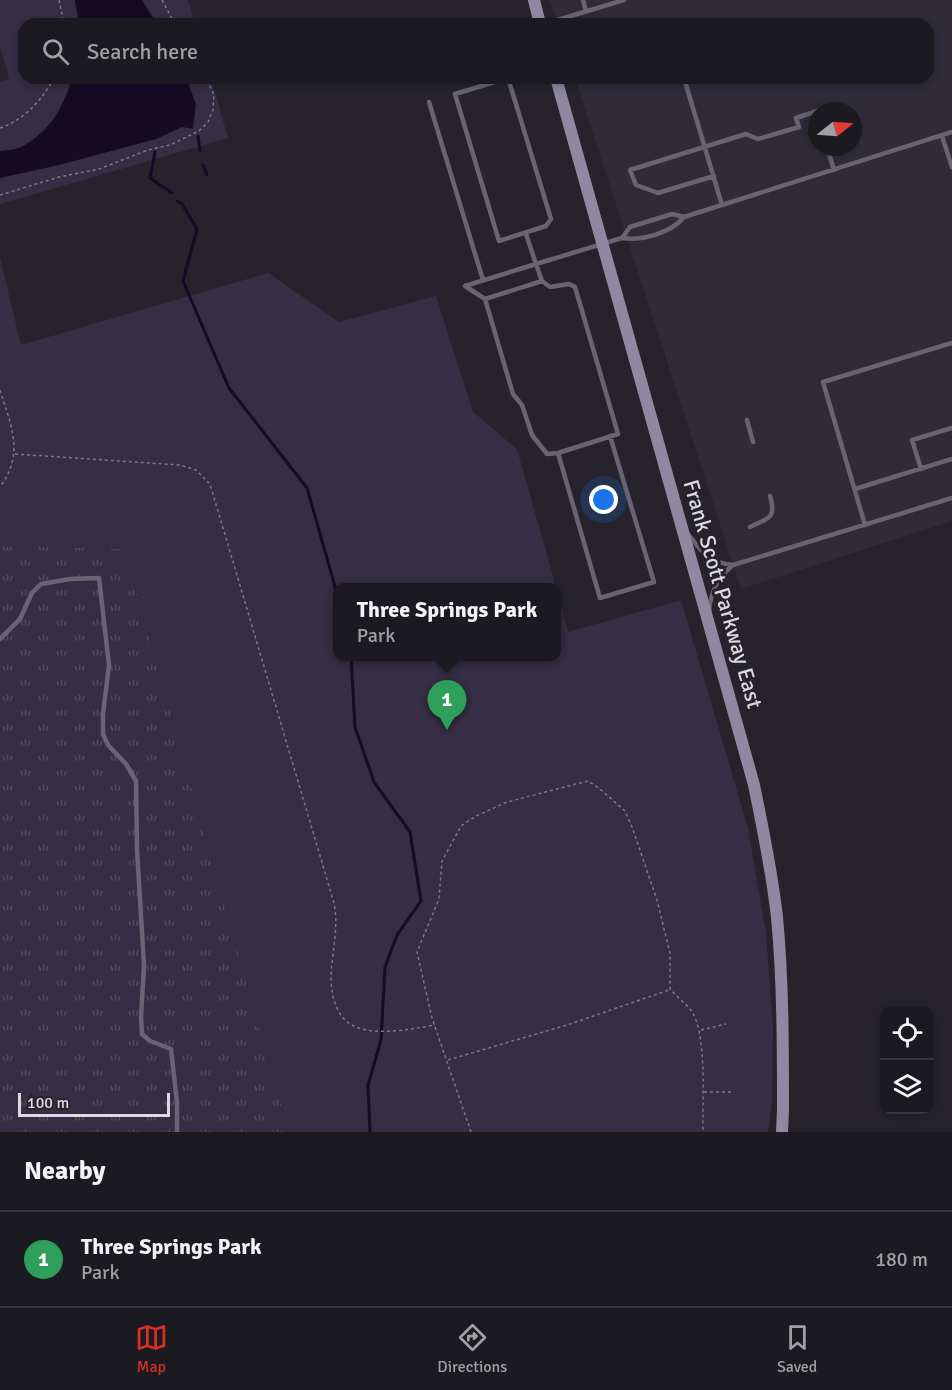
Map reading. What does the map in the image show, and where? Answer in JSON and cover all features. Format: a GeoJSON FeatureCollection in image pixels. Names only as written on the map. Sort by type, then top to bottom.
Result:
{"type":"FeatureCollection","features":[{"type":"Feature","properties":{"kind":"main road"},"geometry":{"type":"LineString","coordinates":[[534,0],[540,18]]}},
{"type":"Feature","properties":{"kind":"main road","name":"Frank Scott Parkway East"},"geometry":{"type":"LineString","coordinates":[[558,84],[754,785],[774,893],[782,976],[782,1132]]}},
{"type":"Feature","properties":{"kind":"lane"},"geometry":{"type":"LineString","coordinates":[[583,0],[586,11]]}},
{"type":"Feature","properties":{"kind":"lane"},"geometry":{"type":"LineString","coordinates":[[562,18],[624,0]]}},
{"type":"Feature","properties":{"kind":"lane"},"geometry":{"type":"LineString","coordinates":[[488,84],[455,94],[499,241],[546,226],[551,219],[510,84]]}},
{"type":"Feature","properties":{"kind":"lane"},"geometry":{"type":"LineString","coordinates":[[686,84],[722,205]]}},
{"type":"Feature","properties":{"kind":"lane"},"geometry":{"type":"LineString","coordinates":[[429,102],[483,280]]}},
{"type":"Feature","properties":{"kind":"lane"},"geometry":{"type":"LineString","coordinates":[[714,176],[658,193],[636,185],[630,170],[746,134],[758,140],[798,127],[796,118],[808,114]]}},
{"type":"Feature","properties":{"kind":"lane"},"geometry":{"type":"LineString","coordinates":[[622,238],[630,227],[672,214],[684,217],[952,132]]}},
{"type":"Feature","properties":{"kind":"lane"},"geometry":{"type":"LineString","coordinates":[[942,136],[952,167]]}},
{"type":"Feature","properties":{"kind":"lane"},"geometry":{"type":"LineString","coordinates":[[830,156],[834,170]]}},
{"type":"Feature","properties":{"kind":"lane"},"geometry":{"type":"LineString","coordinates":[[526,234],[536,264],[542,281],[550,286],[569,284],[575,287],[618,434],[558,453],[547,453],[532,435],[522,405],[513,394],[485,299],[465,286],[483,280],[536,264],[603,243],[622,238],[635,240],[676,227],[684,217]]}},
{"type":"Feature","properties":{"kind":"lane"},"geometry":{"type":"LineString","coordinates":[[485,299],[542,281]]}},
{"type":"Feature","properties":{"kind":"lane"},"geometry":{"type":"LineString","coordinates":[[865,525],[823,382],[952,343]]}},
{"type":"Feature","properties":{"kind":"lane"},"geometry":{"type":"LineString","coordinates":[[747,420],[753,442]]}},
{"type":"Feature","properties":{"kind":"lane"},"geometry":{"type":"LineString","coordinates":[[921,468],[912,440],[952,428]]}},
{"type":"Feature","properties":{"kind":"lane"},"geometry":{"type":"LineString","coordinates":[[558,453],[600,598],[654,582],[610,436]]}},
{"type":"Feature","properties":{"kind":"lane"},"geometry":{"type":"LineString","coordinates":[[855,489],[952,459]]}},
{"type":"Feature","properties":{"kind":"lane"},"geometry":{"type":"LineString","coordinates":[[750,527],[770,517],[773,513],[770,496]]}},
{"type":"Feature","properties":{"kind":"lane"},"geometry":{"type":"LineString","coordinates":[[682,527],[702,552],[710,558],[718,563],[733,565],[952,498]]}},
{"type":"Feature","properties":{"kind":"lane"},"geometry":{"type":"LineString","coordinates":[[709,619],[711,595],[722,575],[733,565]]}},
{"type":"Feature","properties":{"kind":"lane"},"geometry":{"type":"LineString","coordinates":[[0,639],[20,619],[32,593],[40,584],[70,579],[99,578],[109,665],[103,734],[108,745],[126,764],[136,781],[137,850],[144,965],[142,1034],[150,1041],[171,1049],[177,1103],[177,1132]]}},
{"type":"Feature","properties":{"kind":"path"},"geometry":{"type":"LineString","coordinates":[[59,0],[63,18]]}},
{"type":"Feature","properties":{"kind":"path"},"geometry":{"type":"LineString","coordinates":[[162,0],[172,18]]}},
{"type":"Feature","properties":{"kind":"path"},"geometry":{"type":"LineString","coordinates":[[0,128],[7,126],[30,110],[50,84]]}},
{"type":"Feature","properties":{"kind":"path"},"geometry":{"type":"LineString","coordinates":[[0,195],[59,177],[99,169],[148,150],[170,145],[199,131],[208,122],[213,110],[214,95],[209,84]]}},
{"type":"Feature","properties":{"kind":"path"},"geometry":{"type":"LineString","coordinates":[[0,390],[13,430],[15,454],[0,487]]}},
{"type":"Feature","properties":{"kind":"path"},"geometry":{"type":"LineString","coordinates":[[15,454],[180,465],[196,470],[210,484],[334,903],[337,933],[331,974],[334,1003],[351,1025],[372,1030],[408,1030],[435,1025]]}},
{"type":"Feature","properties":{"kind":"path"},"geometry":{"type":"LineString","coordinates":[[471,1132],[435,1025],[417,952],[439,899],[442,861],[461,826],[476,816],[507,802],[588,781],[626,811],[657,900],[670,953],[670,989],[691,1010],[699,1030],[703,1132]]}},
{"type":"Feature","properties":{"kind":"path"},"geometry":{"type":"LineString","coordinates":[[446,1061],[567,1025],[670,989]]}},
{"type":"Feature","properties":{"kind":"path"},"geometry":{"type":"LineString","coordinates":[[699,1030],[726,1024]]}},
{"type":"Feature","properties":{"kind":"path"},"geometry":{"type":"LineString","coordinates":[[703,1092],[733,1092]]}},
{"type":"Feature","properties":{"kind":"shaded area"},"geometry":{"type":"Polygon","coordinates":[[[75,0],[142,0],[153,18],[78,18],[75,0]]]}},
{"type":"Feature","properties":{"kind":"shaded area"},"geometry":{"type":"Polygon","coordinates":[[[550,0],[952,0],[952,521],[741,589],[577,84],[934,84],[934,18],[556,18],[550,0]]]}},
{"type":"Feature","properties":{"kind":"shaded area"},"geometry":{"type":"Polygon","coordinates":[[[70,84],[188,84],[196,104],[193,129],[182,127],[156,139],[0,178],[0,151],[21,147],[33,140],[55,117],[70,84]]]}},
{"type":"Feature","properties":{"kind":"green space"},"geometry":{"type":"Polygon","coordinates":[[[0,0],[188,0],[193,18],[18,18],[18,84],[213,84],[228,138],[0,204],[0,82],[9,79],[0,46],[0,0]]]}},
{"type":"Feature","properties":{"kind":"green space"},"geometry":{"type":"Polygon","coordinates":[[[0,258],[21,345],[268,273],[339,322],[436,296],[473,412],[517,449],[555,583],[333,583],[333,661],[561,661],[561,606],[568,632],[681,600],[748,828],[766,933],[773,1028],[772,1102],[768,1132],[289,1132],[124,549],[0,546],[0,258]]]}},
{"type":"Feature","properties":{"kind":"green space"},"geometry":{"type":"Polygon","coordinates":[[[0,546],[124,549],[289,1132],[0,1132],[0,546]]]}},
{"type":"Feature","properties":{"kind":"waterway"},"geometry":{"type":"LineString","coordinates":[[198,136],[200,151]]}},
{"type":"Feature","properties":{"kind":"waterway"},"geometry":{"type":"LineString","coordinates":[[155,152],[150,178],[172,193]]}},
{"type":"Feature","properties":{"kind":"waterway"},"geometry":{"type":"LineString","coordinates":[[203,165],[207,175]]}},
{"type":"Feature","properties":{"kind":"waterway"},"geometry":{"type":"LineString","coordinates":[[177,201],[182,204],[197,229],[183,281],[229,388],[307,488],[334,583]]}},
{"type":"Feature","properties":{"kind":"waterway"},"geometry":{"type":"LineString","coordinates":[[351,661],[355,727],[374,782],[410,832],[421,901],[397,935],[385,967],[381,1040],[368,1085],[370,1132]]}},
{"type":"Feature","properties":{"kind":"place","name":"Three Springs Park"},"geometry":{"type":"Point","coordinates":[447,730]}}]}
